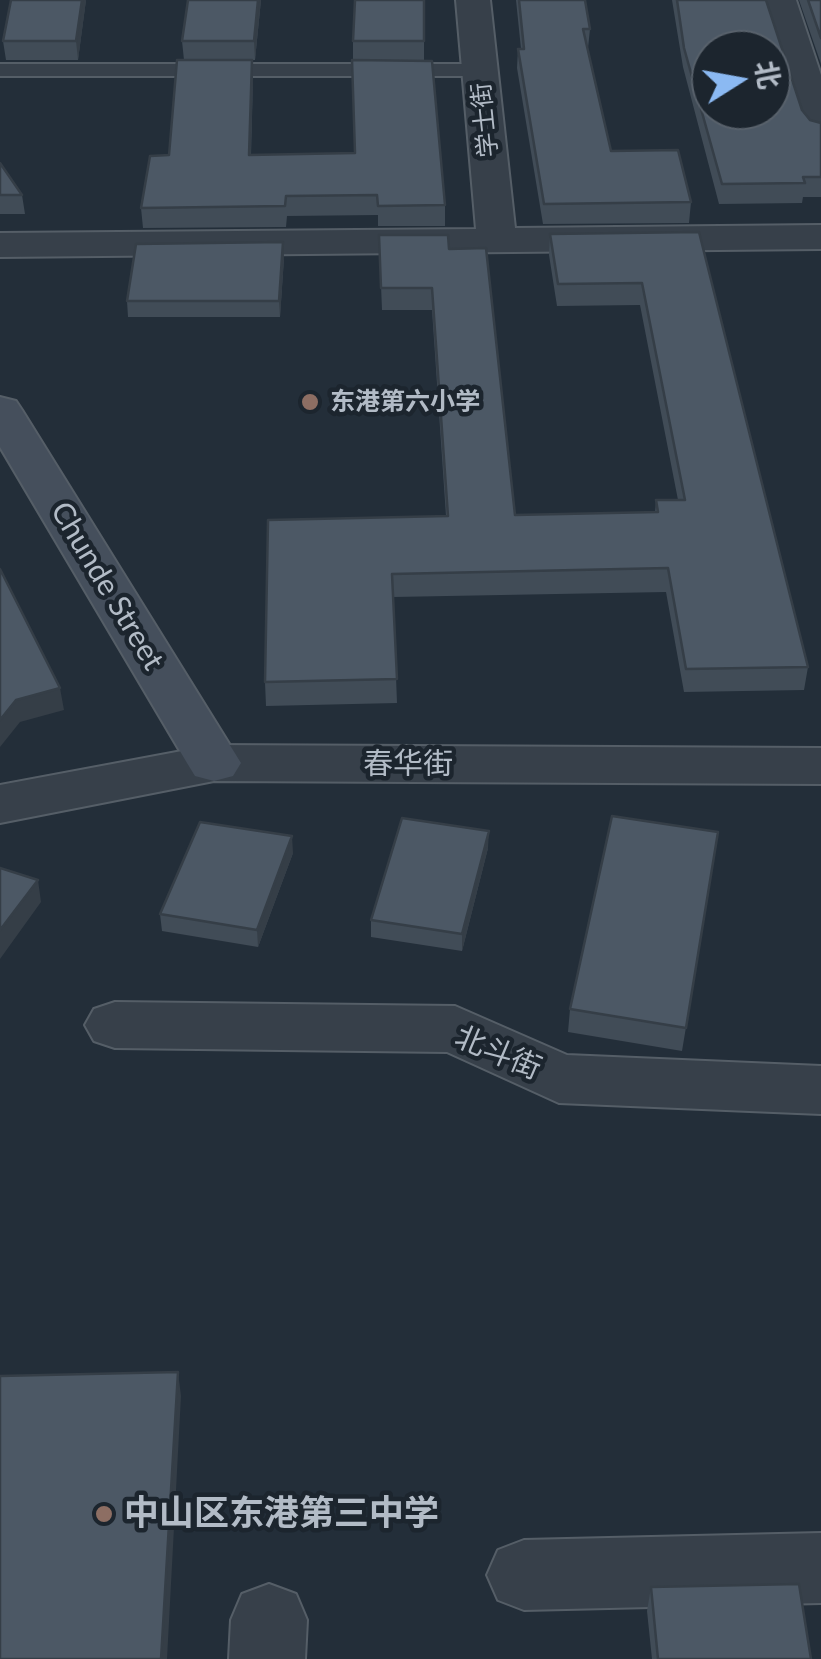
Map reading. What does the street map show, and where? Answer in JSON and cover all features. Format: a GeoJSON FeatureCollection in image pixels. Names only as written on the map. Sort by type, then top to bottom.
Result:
{"type":"FeatureCollection","features":[{"type":"Feature","properties":{"kind":"street","name":"学士街"},"geometry":{"type":"LineString","coordinates":[[473,0],[497,239]]}},
{"type":"Feature","properties":{"kind":"street"},"geometry":{"type":"LineString","coordinates":[[779,0],[821,128]]}},
{"type":"Feature","properties":{"kind":"street"},"geometry":{"type":"LineString","coordinates":[[0,245],[821,237]]}},
{"type":"Feature","properties":{"kind":"street","name":"Chunde Street"},"geometry":{"type":"LineString","coordinates":[[0,410],[214,762]]}},
{"type":"Feature","properties":{"kind":"street","name":"春华街"},"geometry":{"type":"LineString","coordinates":[[0,804],[214,762],[821,766]]}},
{"type":"Feature","properties":{"kind":"street","name":"北斗街"},"geometry":{"type":"LineString","coordinates":[[114,1025],[455,1030],[559,1080],[821,1090]]}},
{"type":"Feature","properties":{"kind":"street"},"geometry":{"type":"LineString","coordinates":[[524,1575],[821,1568]]}},
{"type":"Feature","properties":{"kind":"lane"},"geometry":{"type":"LineString","coordinates":[[0,70],[480,70]]}},
{"type":"Feature","properties":{"kind":"building"},"geometry":{"type":"Polygon","coordinates":[[[11,0],[82,0],[76,41],[3,41],[11,0]]]}},
{"type":"Feature","properties":{"kind":"building"},"geometry":{"type":"Polygon","coordinates":[[[188,0],[258,0],[254,41],[182,41],[188,0]]]}},
{"type":"Feature","properties":{"kind":"building"},"geometry":{"type":"Polygon","coordinates":[[[355,0],[424,0],[424,41],[353,41],[355,0]]]}},
{"type":"Feature","properties":{"kind":"building"},"geometry":{"type":"Polygon","coordinates":[[[519,0],[585,0],[590,29],[583,29],[611,151],[678,150],[691,202],[544,204],[518,49],[524,49],[519,0]]]}},
{"type":"Feature","properties":{"kind":"building"},"geometry":{"type":"Polygon","coordinates":[[[677,0],[766,0],[776,30],[691,30],[691,73],[677,0]]]}},
{"type":"Feature","properties":{"kind":"building"},"geometry":{"type":"Polygon","coordinates":[[[808,0],[821,0],[821,38],[808,0]]]}},
{"type":"Feature","properties":{"kind":"building"},"geometry":{"type":"Polygon","coordinates":[[[177,60],[252,60],[249,155],[355,153],[352,60],[432,61],[445,205],[378,206],[377,195],[286,196],[285,206],[141,208],[150,156],[169,155],[177,60]]]}},
{"type":"Feature","properties":{"kind":"building"},"geometry":{"type":"Polygon","coordinates":[[[791,76],[802,110],[810,120],[821,123],[821,177],[803,177],[805,183],[722,184],[707,130],[791,130],[791,76]]]}},
{"type":"Feature","properties":{"kind":"building"},"geometry":{"type":"Polygon","coordinates":[[[0,163],[22,195],[0,195],[0,163]]]}},
{"type":"Feature","properties":{"kind":"building"},"geometry":{"type":"Polygon","coordinates":[[[699,232],[808,667],[686,669],[668,568],[392,574],[397,679],[265,682],[268,520],[448,516],[432,288],[381,288],[379,235],[448,235],[449,249],[486,248],[515,515],[658,512],[656,500],[685,500],[642,283],[558,284],[550,234],[699,232]]]}},
{"type":"Feature","properties":{"kind":"building"},"geometry":{"type":"Polygon","coordinates":[[[283,242],[279,301],[127,301],[136,244],[283,242]]]}},
{"type":"Feature","properties":{"kind":"building"},"geometry":{"type":"Polygon","coordinates":[[[0,569],[60,688],[16,700],[0,720],[0,569]]]}},
{"type":"Feature","properties":{"kind":"building"},"geometry":{"type":"Polygon","coordinates":[[[612,816],[718,832],[686,1028],[570,1009],[612,816]]]}},
{"type":"Feature","properties":{"kind":"building"},"geometry":{"type":"Polygon","coordinates":[[[402,818],[489,831],[462,934],[371,920],[402,818]]]}},
{"type":"Feature","properties":{"kind":"building"},"geometry":{"type":"Polygon","coordinates":[[[200,822],[292,836],[257,930],[160,914],[200,822]]]}},
{"type":"Feature","properties":{"kind":"building"},"geometry":{"type":"Polygon","coordinates":[[[0,868],[38,880],[0,930],[0,868]]]}},
{"type":"Feature","properties":{"kind":"building","name":"中山区东港第三中学"},"geometry":{"type":"Polygon","coordinates":[[[178,1372],[161,1659],[0,1659],[0,1376],[178,1372]]]}},
{"type":"Feature","properties":{"kind":"building"},"geometry":{"type":"Polygon","coordinates":[[[799,1584],[811,1659],[658,1659],[651,1587],[799,1584]]]}},
{"type":"Feature","properties":{"kind":"place","name":"东港第六小学"},"geometry":{"type":"Point","coordinates":[310,402]}},
{"type":"Feature","properties":{"kind":"place","name":"中山区东港第三中学"},"geometry":{"type":"Point","coordinates":[104,1514]}}]}
